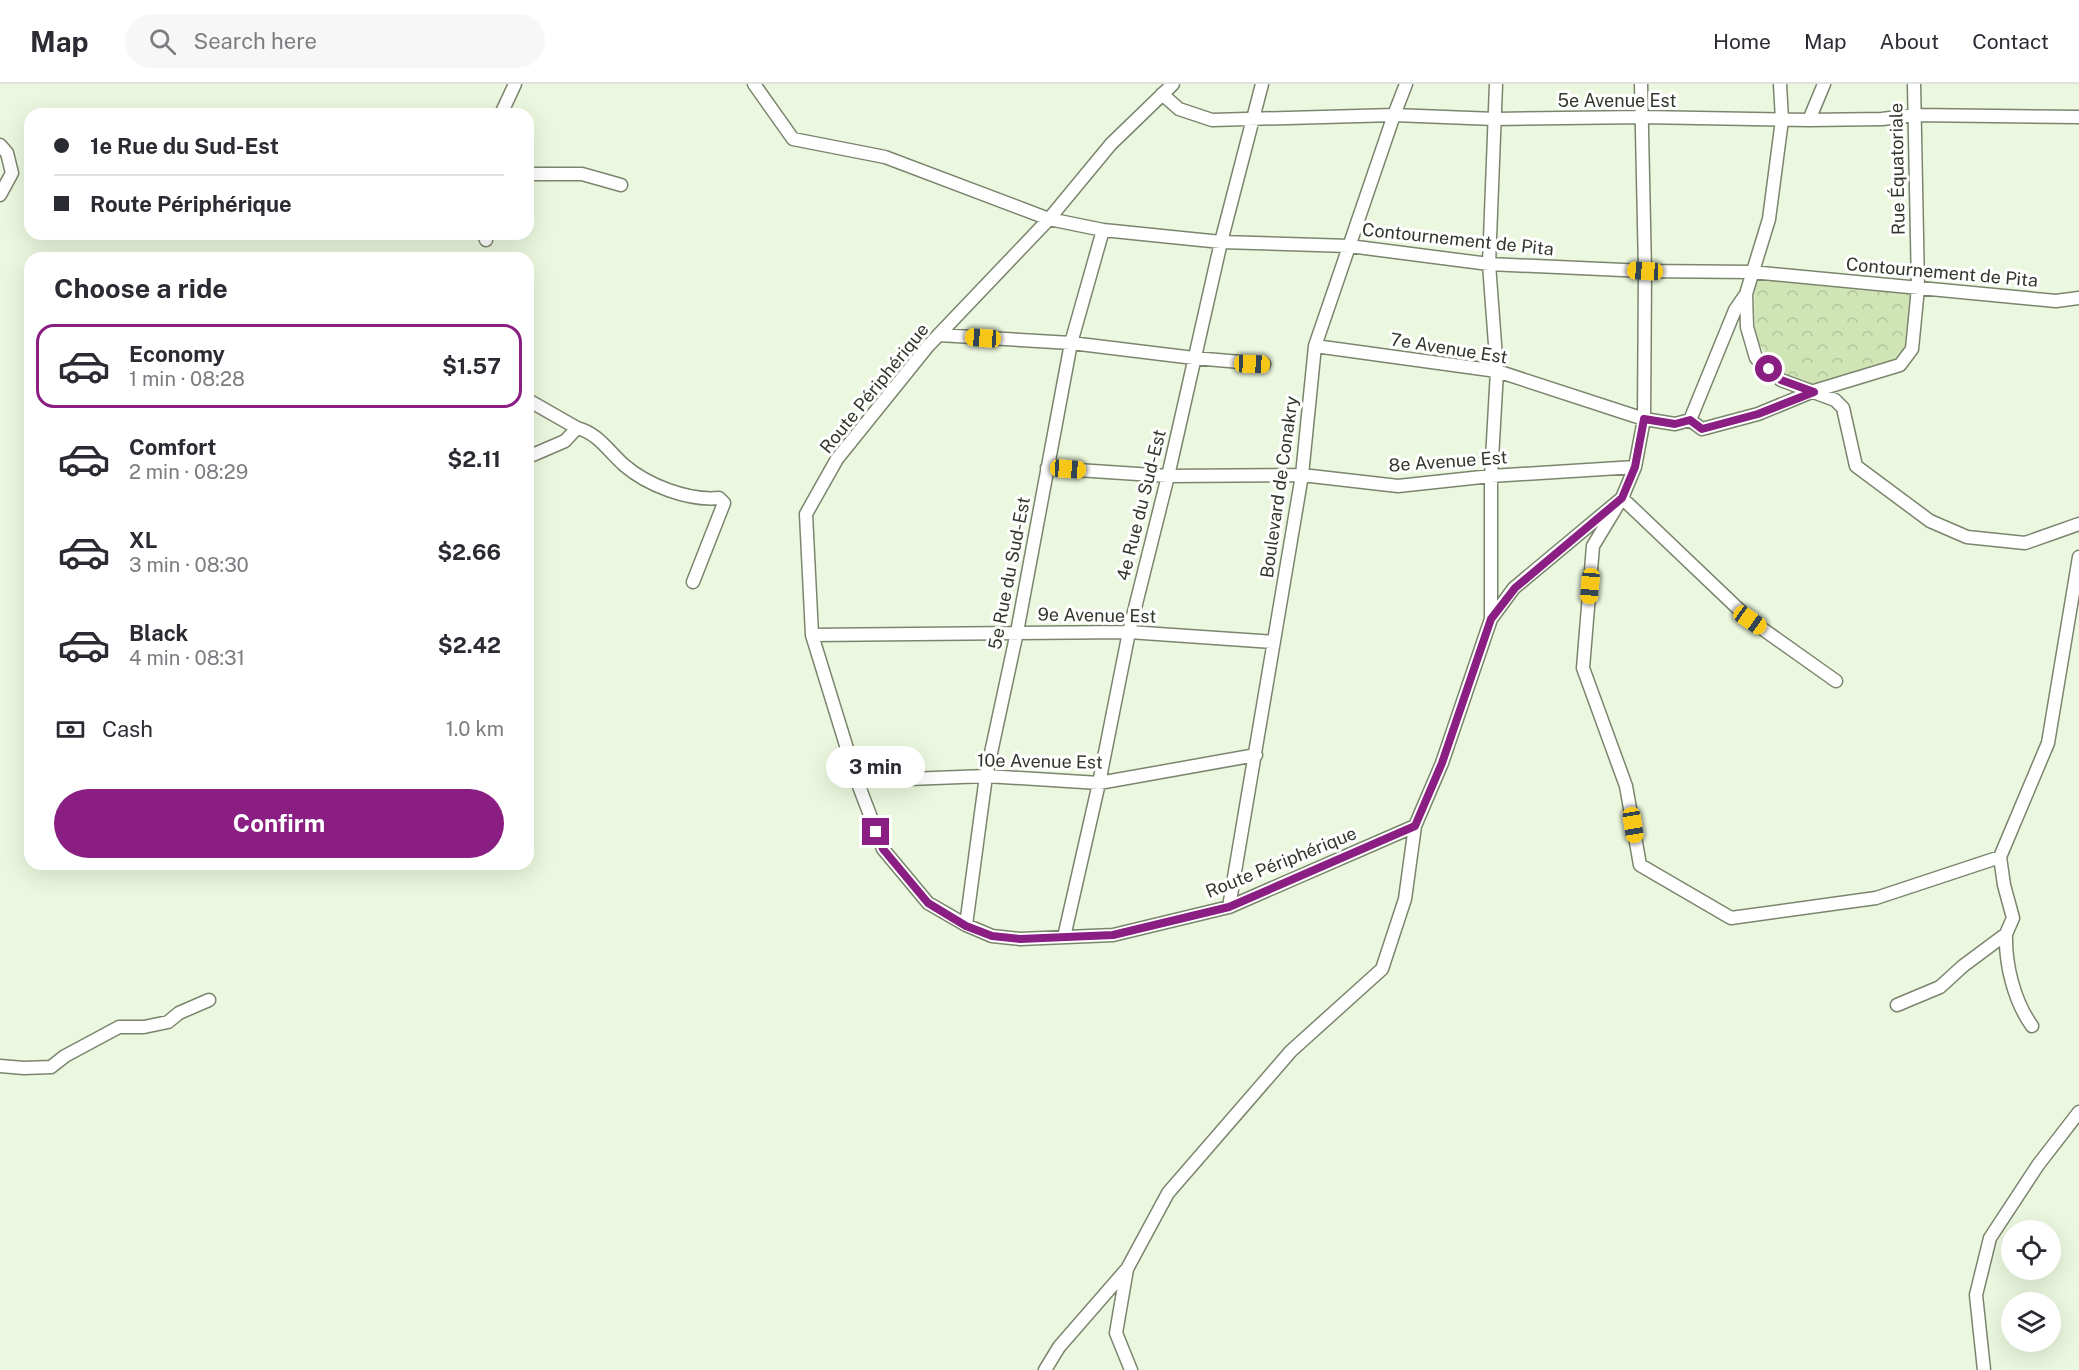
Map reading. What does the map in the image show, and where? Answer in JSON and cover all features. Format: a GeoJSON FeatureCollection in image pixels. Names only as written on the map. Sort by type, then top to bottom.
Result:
{"type":"FeatureCollection","features":[{"type":"Feature","properties":{"kind":"street"},"geometry":{"type":"LineString","coordinates":[[504,108],[515,84]]}},
{"type":"Feature","properties":{"kind":"street","name":"Contournement de Pita"},"geometry":{"type":"LineString","coordinates":[[754,84],[793,139],[885,157],[1049,219],[1103,230],[1221,242],[1349,246],[1489,264],[1645,271],[1752,272],[2056,301],[2079,298]]}},
{"type":"Feature","properties":{"kind":"street","name":"Route Périphérique"},"geometry":{"type":"LineString","coordinates":[[1173,84],[1111,144],[1049,219],[939,335],[837,459],[806,514],[812,635],[857,781],[883,849],[928,903],[966,926],[992,936],[1020,939],[1113,935],[1229,907],[1415,826]]}},
{"type":"Feature","properties":{"kind":"street","name":"4e Rue du Sud-Est"},"geometry":{"type":"LineString","coordinates":[[1064,937],[1099,783],[1129,632],[1168,476],[1221,242],[1262,84]]}},
{"type":"Feature","properties":{"kind":"street","name":"Boulevard de Conakry"},"geometry":{"type":"LineString","coordinates":[[1229,907],[1302,475],[1315,345],[1406,84]]}},
{"type":"Feature","properties":{"kind":"street"},"geometry":{"type":"LineString","coordinates":[[1045,1370],[1059,1347],[1127,1269],[1168,1193],[1291,1051],[1382,969],[1405,899],[1415,826],[1442,763],[1491,619],[1491,476],[1497,371],[1489,264],[1496,84]]}},
{"type":"Feature","properties":{"kind":"street"},"geometry":{"type":"LineString","coordinates":[[1642,84],[1645,271],[1644,419],[1635,467],[1622,498],[1593,546],[1583,668],[1626,786],[1640,865],[1731,918],[1876,898],[2000,856]]}},
{"type":"Feature","properties":{"kind":"street"},"geometry":{"type":"LineString","coordinates":[[1780,84],[1782,120],[1769,219],[1746,294],[1747,327],[1756,358],[1781,380],[1835,400],[1843,408],[1856,466],[1930,521],[1966,537],[2025,543],[2079,524]]}},
{"type":"Feature","properties":{"kind":"street"},"geometry":{"type":"LineString","coordinates":[[1809,120],[1824,84]]}},
{"type":"Feature","properties":{"kind":"street","name":"Rue Équatoriale"},"geometry":{"type":"LineString","coordinates":[[1814,392],[1900,365],[1912,349],[1918,288],[1914,84]]}},
{"type":"Feature","properties":{"kind":"street","name":"5e Avenue Est"},"geometry":{"type":"LineString","coordinates":[[1162,94],[1179,109],[1212,120],[1394,115],[1495,119],[1643,117],[1782,120],[1882,119],[1914,115],[2079,117]]}},
{"type":"Feature","properties":{"kind":"street"},"geometry":{"type":"LineString","coordinates":[[0,145],[7,153],[12,173],[0,195]]}},
{"type":"Feature","properties":{"kind":"street"},"geometry":{"type":"LineString","coordinates":[[534,174],[582,174],[621,184]]}},
{"type":"Feature","properties":{"kind":"street","name":"5e Rue du Sud-Est"},"geometry":{"type":"LineString","coordinates":[[966,926],[986,776],[1017,632],[1071,343],[1103,230]]}},
{"type":"Feature","properties":{"kind":"street"},"geometry":{"type":"LineString","coordinates":[[1690,420],[1735,310],[1746,294]]}},
{"type":"Feature","properties":{"kind":"street"},"geometry":{"type":"LineString","coordinates":[[939,335],[1071,343],[1264,364]]}},
{"type":"Feature","properties":{"kind":"street","name":"7e Avenue Est"},"geometry":{"type":"LineString","coordinates":[[1315,345],[1497,371],[1644,419],[1675,424],[1690,420],[1702,429],[1758,414],[1814,392]]}},
{"type":"Feature","properties":{"kind":"street"},"geometry":{"type":"LineString","coordinates":[[534,403],[585,430],[624,465],[656,484],[698,497],[719,498],[724,503],[693,582]]}},
{"type":"Feature","properties":{"kind":"street"},"geometry":{"type":"LineString","coordinates":[[534,454],[565,441],[578,428]]}},
{"type":"Feature","properties":{"kind":"street","name":"8e Avenue Est"},"geometry":{"type":"LineString","coordinates":[[1047,468],[1168,476],[1302,475],[1398,486],[1491,476],[1635,467]]}},
{"type":"Feature","properties":{"kind":"street"},"geometry":{"type":"LineString","coordinates":[[1491,619],[1515,588],[1622,498]]}},
{"type":"Feature","properties":{"kind":"street"},"geometry":{"type":"LineString","coordinates":[[1622,498],[1750,620],[1836,681]]}},
{"type":"Feature","properties":{"kind":"street"},"geometry":{"type":"LineString","coordinates":[[2032,1026],[2026,1018],[2008,970],[2005,952],[2006,934],[2013,918],[2004,885],[2000,856],[2048,743],[2079,557]]}},
{"type":"Feature","properties":{"kind":"street","name":"9e Avenue Est"},"geometry":{"type":"LineString","coordinates":[[812,635],[1129,632],[1274,642]]}},
{"type":"Feature","properties":{"kind":"street","name":"10e Avenue Est"},"geometry":{"type":"LineString","coordinates":[[857,781],[986,776],[1099,783],[1256,755]]}},
{"type":"Feature","properties":{"kind":"street"},"geometry":{"type":"LineString","coordinates":[[1897,1005],[1940,987],[1963,966],[2006,934]]}},
{"type":"Feature","properties":{"kind":"street"},"geometry":{"type":"LineString","coordinates":[[0,1066],[51,1067],[65,1056],[119,1027],[144,1027],[168,1022],[179,1013],[209,1000]]}},
{"type":"Feature","properties":{"kind":"street"},"geometry":{"type":"LineString","coordinates":[[1984,1370],[1976,1295],[1990,1238],[2038,1165],[2079,1112]]}},
{"type":"Feature","properties":{"kind":"street"},"geometry":{"type":"LineString","coordinates":[[1127,1269],[1116,1334],[1131,1370]]}},
{"type":"Feature","properties":{"kind":"green space"},"geometry":{"type":"Polygon","coordinates":[[[1761,276],[1902,290],[1913,295],[1910,343],[1893,364],[1825,385],[1801,384],[1771,364],[1755,336],[1754,281],[1761,276]]]}},
{"type":"Feature","properties":{"kind":"route"},"geometry":{"type":"LineString","coordinates":[[876,832],[883,849],[928,903],[966,926],[992,936],[1020,939],[1113,935],[1229,907],[1415,826],[1442,763],[1491,619],[1515,588],[1622,498],[1635,467],[1644,419],[1675,424],[1690,420],[1702,429],[1758,414],[1814,392],[1781,380],[1769,369]]}}]}
